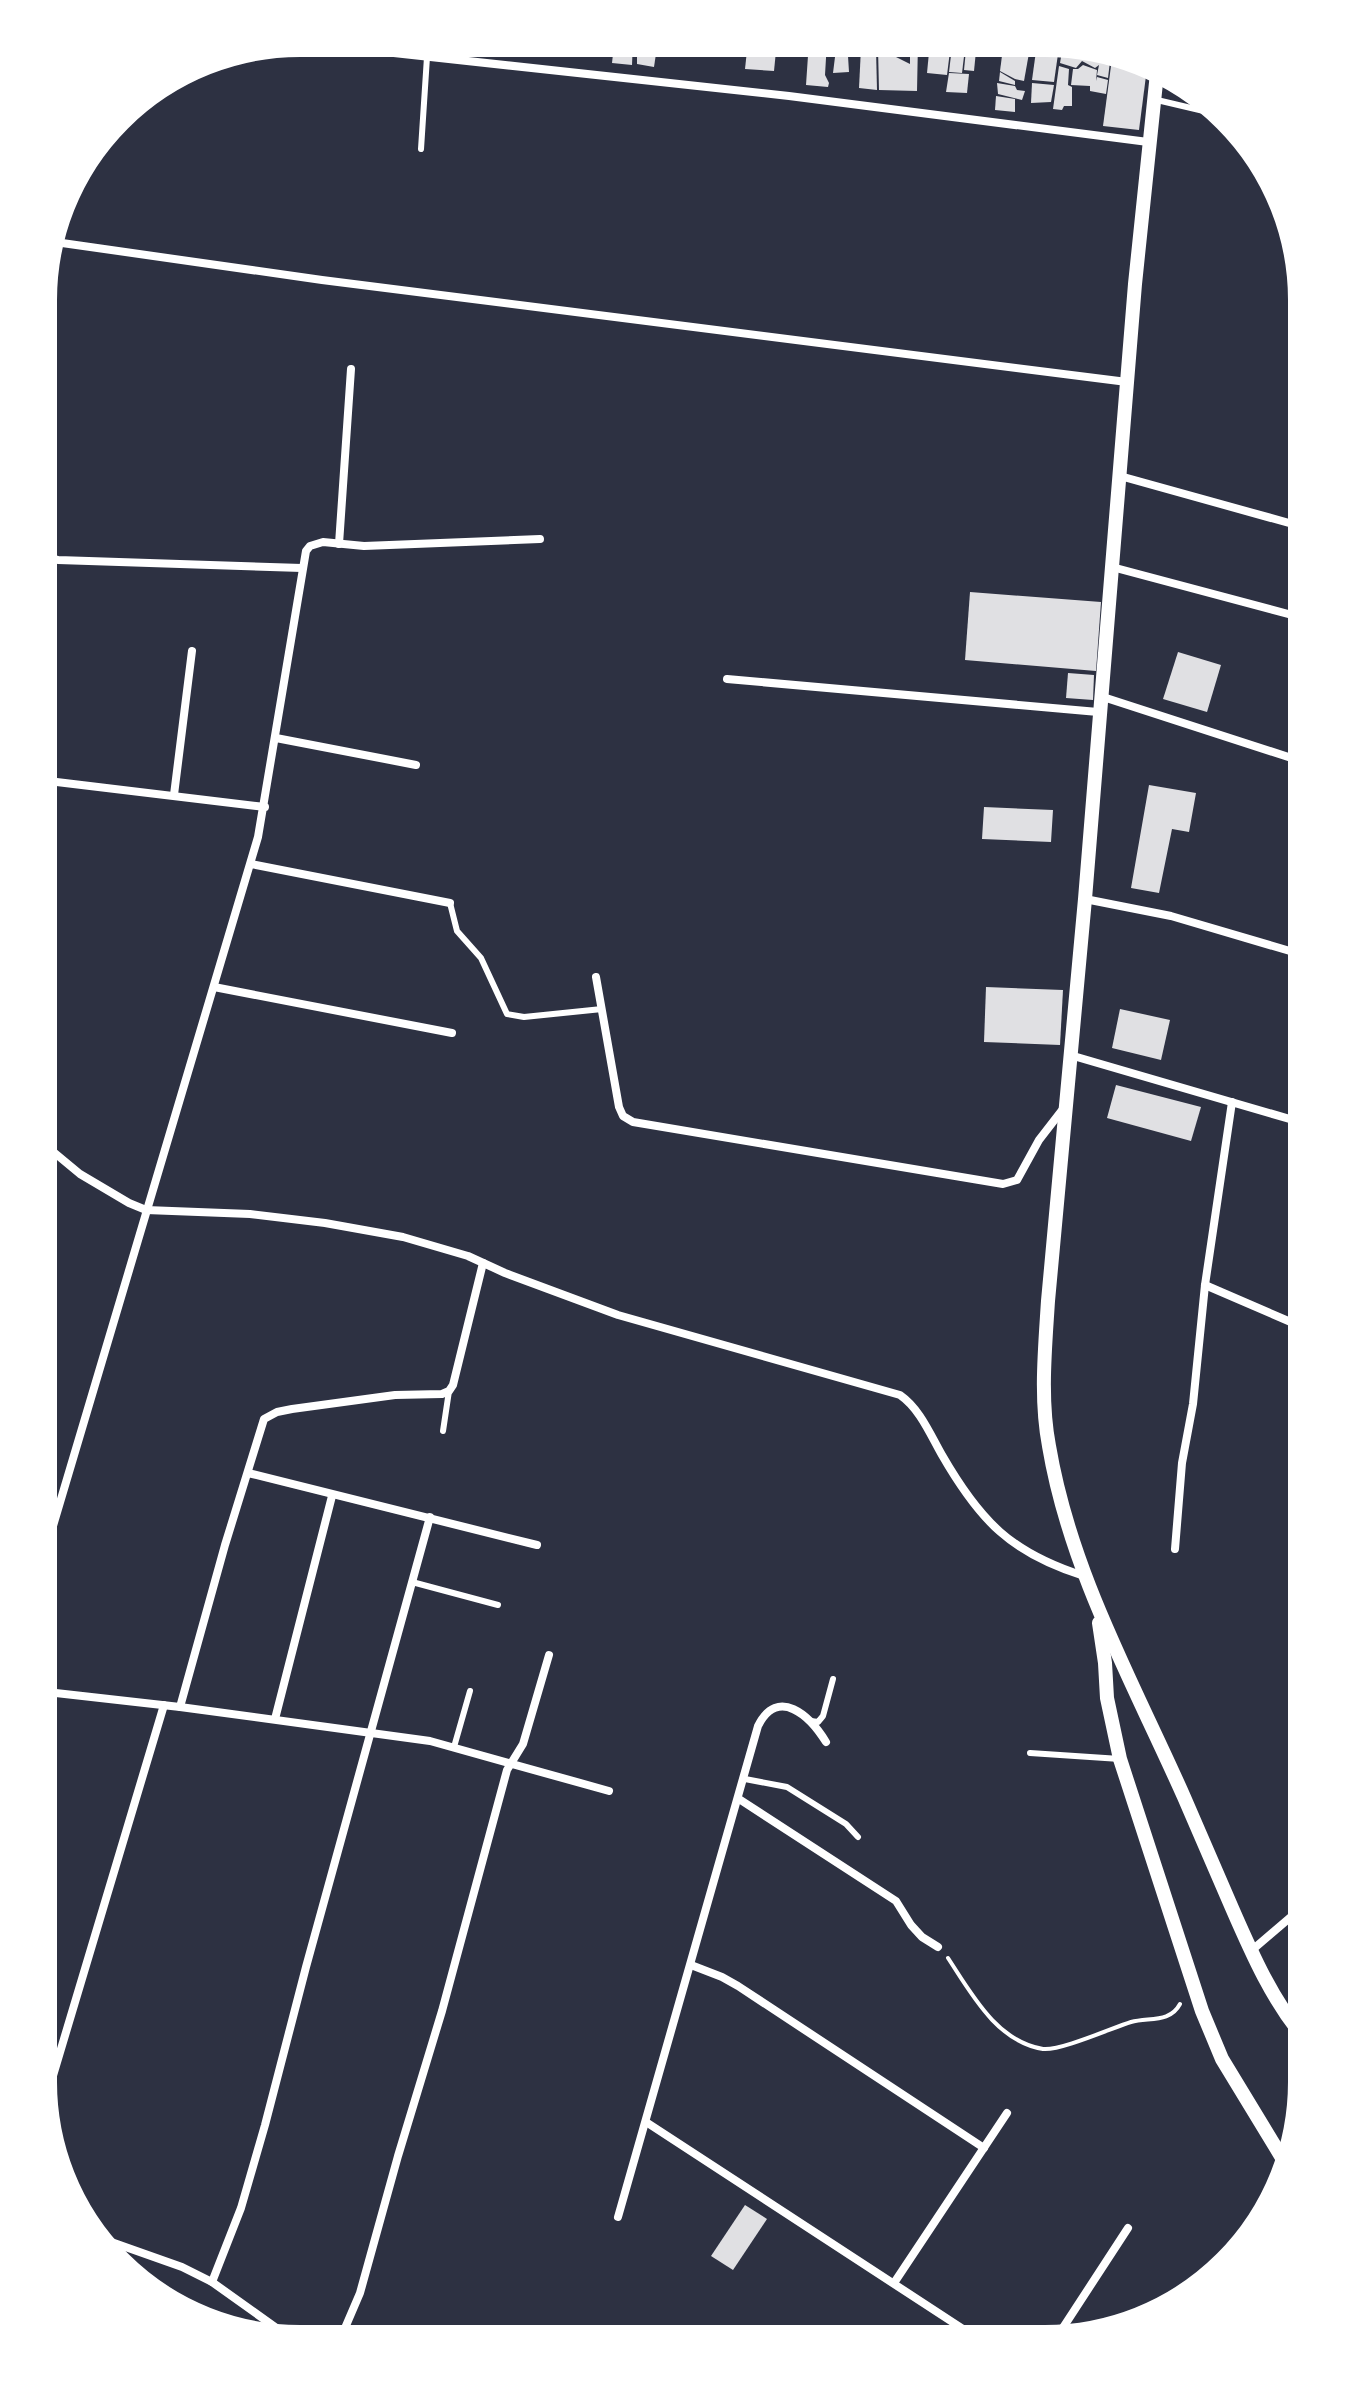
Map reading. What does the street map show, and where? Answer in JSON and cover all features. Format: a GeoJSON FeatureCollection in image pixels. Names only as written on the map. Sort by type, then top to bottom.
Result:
{"type":"FeatureCollection","features":[{"type":"Feature","properties":{"kind":"street"},"geometry":{"type":"LineString","coordinates":[[382,52],[789,96],[1148,142]]}},
{"type":"Feature","properties":{"kind":"street"},"geometry":{"type":"LineString","coordinates":[[1156,79],[1148,142],[1098,712],[1085,899],[1064,1109],[1044,1362],[1045,1415],[1059,1495],[1101,1632],[1107,1698],[1120,1759],[1190,1977],[1222,2059],[1281,2157]]}},
{"type":"Feature","properties":{"kind":"street"},"geometry":{"type":"LineString","coordinates":[[59,243],[322,280],[1127,382]]}},
{"type":"Feature","properties":{"kind":"street"},"geometry":{"type":"LineString","coordinates":[[339,544],[351,369]]}},
{"type":"Feature","properties":{"kind":"street"},"geometry":{"type":"LineString","coordinates":[[1120,476],[1293,524]]}},
{"type":"Feature","properties":{"kind":"street"},"geometry":{"type":"LineString","coordinates":[[52,1529],[251,864],[265,807],[302,568],[310,546],[323,542],[364,546],[540,539]]}},
{"type":"Feature","properties":{"kind":"street"},"geometry":{"type":"LineString","coordinates":[[52,558],[302,568]]}},
{"type":"Feature","properties":{"kind":"street"},"geometry":{"type":"LineString","coordinates":[[1112,567],[1293,615]]}},
{"type":"Feature","properties":{"kind":"street"},"geometry":{"type":"LineString","coordinates":[[174,795],[192,651]]}},
{"type":"Feature","properties":{"kind":"street"},"geometry":{"type":"LineString","coordinates":[[727,679],[1098,712]]}},
{"type":"Feature","properties":{"kind":"street"},"geometry":{"type":"LineString","coordinates":[[1100,696],[1293,758]]}},
{"type":"Feature","properties":{"kind":"street"},"geometry":{"type":"LineString","coordinates":[[276,738],[416,765]]}},
{"type":"Feature","properties":{"kind":"street"},"geometry":{"type":"LineString","coordinates":[[52,781],[265,807]]}},
{"type":"Feature","properties":{"kind":"street"},"geometry":{"type":"LineString","coordinates":[[251,864],[450,903]]}},
{"type":"Feature","properties":{"kind":"street"},"geometry":{"type":"LineString","coordinates":[[1085,899],[1171,916],[1293,952]]}},
{"type":"Feature","properties":{"kind":"street"},"geometry":{"type":"LineString","coordinates":[[596,977],[619,1107],[623,1116],[633,1122],[1003,1184],[1017,1180],[1039,1140],[1064,1109]]}},
{"type":"Feature","properties":{"kind":"street"},"geometry":{"type":"LineString","coordinates":[[214,987],[452,1033]]}},
{"type":"Feature","properties":{"kind":"street"},"geometry":{"type":"LineString","coordinates":[[1070,1055],[1293,1120]]}},
{"type":"Feature","properties":{"kind":"street"},"geometry":{"type":"LineString","coordinates":[[1175,1549],[1182,1463],[1193,1404],[1205,1285],[1232,1102]]}},
{"type":"Feature","properties":{"kind":"street"},"geometry":{"type":"LineString","coordinates":[[52,1151],[80,1174],[146,1210],[250,1214],[403,1237],[468,1256],[618,1315],[900,1395],[922,1418],[957,1481],[1006,1539],[1033,1556],[1084,1576]]}},
{"type":"Feature","properties":{"kind":"street"},"geometry":{"type":"LineString","coordinates":[[180,1707],[260,1426],[269,1415],[292,1409],[382,1396],[449,1391],[483,1263]]}},
{"type":"Feature","properties":{"kind":"street"},"geometry":{"type":"LineString","coordinates":[[1205,1285],[1292,1323]]}},
{"type":"Feature","properties":{"kind":"street"},"geometry":{"type":"LineString","coordinates":[[248,1473],[537,1545]]}},
{"type":"Feature","properties":{"kind":"street"},"geometry":{"type":"LineString","coordinates":[[275,1719],[332,1496]]}},
{"type":"Feature","properties":{"kind":"street"},"geometry":{"type":"LineString","coordinates":[[212,2282],[241,2208],[265,2125],[430,1517]]}},
{"type":"Feature","properties":{"kind":"street"},"geometry":{"type":"LineString","coordinates":[[1091,1596],[1160,1742],[1251,1951],[1292,2023]]}},
{"type":"Feature","properties":{"kind":"street"},"geometry":{"type":"LineString","coordinates":[[344,2330],[360,2293],[442,2011],[507,1770],[523,1744],[549,1655]]}},
{"type":"Feature","properties":{"kind":"street"},"geometry":{"type":"LineString","coordinates":[[52,1693],[430,1741],[609,1791]]}},
{"type":"Feature","properties":{"kind":"street"},"geometry":{"type":"LineString","coordinates":[[52,2079],[164,1705]]}},
{"type":"Feature","properties":{"kind":"street"},"geometry":{"type":"LineString","coordinates":[[618,2217],[758,1726],[768,1710],[787,1706],[811,1721],[826,1742]]}},
{"type":"Feature","properties":{"kind":"street"},"geometry":{"type":"LineString","coordinates":[[739,1799],[896,1901],[911,1925],[938,1947]]}},
{"type":"Feature","properties":{"kind":"street"},"geometry":{"type":"LineString","coordinates":[[1251,1951],[1292,1916]]}},
{"type":"Feature","properties":{"kind":"street"},"geometry":{"type":"LineString","coordinates":[[691,1965],[730,1981],[984,2148]]}},
{"type":"Feature","properties":{"kind":"street"},"geometry":{"type":"LineString","coordinates":[[894,2283],[1007,2113]]}},
{"type":"Feature","properties":{"kind":"street"},"geometry":{"type":"LineString","coordinates":[[646,2122],[965,2330]]}},
{"type":"Feature","properties":{"kind":"street"},"geometry":{"type":"LineString","coordinates":[[1062,2329],[1128,2228]]}},
{"type":"Feature","properties":{"kind":"street"},"geometry":{"type":"LineString","coordinates":[[112,2242],[182,2267],[212,2282],[277,2329]]}},
{"type":"Feature","properties":{"kind":"lane"},"geometry":{"type":"LineString","coordinates":[[421,149],[427,57]]}},
{"type":"Feature","properties":{"kind":"lane"},"geometry":{"type":"LineString","coordinates":[[1153,99],[1204,111]]}},
{"type":"Feature","properties":{"kind":"lane"},"geometry":{"type":"LineString","coordinates":[[450,903],[457,931],[481,958],[507,1014],[524,1017],[602,1009]]}},
{"type":"Feature","properties":{"kind":"lane"},"geometry":{"type":"LineString","coordinates":[[443,1431],[449,1391]]}},
{"type":"Feature","properties":{"kind":"lane"},"geometry":{"type":"LineString","coordinates":[[412,1582],[498,1605]]}},
{"type":"Feature","properties":{"kind":"lane"},"geometry":{"type":"LineString","coordinates":[[811,1721],[818,1722],[823,1716],[833,1679]]}},
{"type":"Feature","properties":{"kind":"lane"},"geometry":{"type":"LineString","coordinates":[[454,1747],[470,1691]]}},
{"type":"Feature","properties":{"kind":"lane"},"geometry":{"type":"LineString","coordinates":[[1030,1753],[1120,1759]]}},
{"type":"Feature","properties":{"kind":"lane"},"geometry":{"type":"LineString","coordinates":[[745,1779],[787,1787],[846,1824],[858,1837]]}},
{"type":"Feature","properties":{"kind":"path"},"geometry":{"type":"LineString","coordinates":[[938,1947],[996,2025],[1019,2040],[1044,2049],[1136,2021],[1173,2014],[1190,1977]]}},
{"type":"Feature","properties":{"kind":"building"},"geometry":{"type":"Polygon","coordinates":[[[518,52],[542,52],[541,57],[518,52]]]}},
{"type":"Feature","properties":{"kind":"building"},"geometry":{"type":"Polygon","coordinates":[[[633,52],[632,65],[612,63],[613,54],[599,53],[633,52]]]}},
{"type":"Feature","properties":{"kind":"building"},"geometry":{"type":"Polygon","coordinates":[[[637,52],[656,52],[654,67],[637,64],[637,52]]]}},
{"type":"Feature","properties":{"kind":"building"},"geometry":{"type":"Polygon","coordinates":[[[747,52],[776,52],[774,71],[745,69],[747,52]]]}},
{"type":"Feature","properties":{"kind":"building"},"geometry":{"type":"Polygon","coordinates":[[[808,52],[826,52],[825,75],[828,87],[806,85],[808,52]]]}},
{"type":"Feature","properties":{"kind":"building"},"geometry":{"type":"Polygon","coordinates":[[[836,52],[848,52],[849,72],[833,73],[836,52]]]}},
{"type":"Feature","properties":{"kind":"building"},"geometry":{"type":"Polygon","coordinates":[[[861,52],[876,52],[877,90],[859,88],[861,52]]]}},
{"type":"Feature","properties":{"kind":"building"},"geometry":{"type":"Polygon","coordinates":[[[878,52],[886,52],[910,64],[910,52],[918,52],[917,91],[879,90],[878,52]]]}},
{"type":"Feature","properties":{"kind":"building"},"geometry":{"type":"Polygon","coordinates":[[[929,52],[950,52],[947,75],[927,73],[929,52]]]}},
{"type":"Feature","properties":{"kind":"building"},"geometry":{"type":"Polygon","coordinates":[[[951,52],[965,52],[962,73],[949,72],[951,52]]]}},
{"type":"Feature","properties":{"kind":"building"},"geometry":{"type":"Polygon","coordinates":[[[966,52],[976,52],[974,71],[964,70],[966,52]]]}},
{"type":"Feature","properties":{"kind":"building"},"geometry":{"type":"Polygon","coordinates":[[[1002,52],[1029,53],[1024,81],[1000,71],[1002,52]]]}},
{"type":"Feature","properties":{"kind":"building"},"geometry":{"type":"Polygon","coordinates":[[[1036,52],[1058,54],[1054,82],[1032,80],[1036,52]]]}},
{"type":"Feature","properties":{"kind":"building"},"geometry":{"type":"Polygon","coordinates":[[[1062,53],[1110,61],[1108,78],[1097,75],[1099,65],[1095,68],[1082,61],[1076,68],[1060,63],[1062,53]]]}},
{"type":"Feature","properties":{"kind":"building"},"geometry":{"type":"Polygon","coordinates":[[[1112,62],[1146,74],[1139,130],[1103,126],[1112,62]]]}},
{"type":"Feature","properties":{"kind":"building"},"geometry":{"type":"Polygon","coordinates":[[[1083,65],[1097,70],[1096,81],[1097,77],[1108,80],[1106,94],[1090,91],[1090,86],[1071,85],[1073,69],[1083,65]]]}},
{"type":"Feature","properties":{"kind":"building"},"geometry":{"type":"Polygon","coordinates":[[[1059,66],[1069,69],[1068,85],[1072,87],[1072,106],[1064,106],[1062,110],[1053,109],[1059,66]]]}},
{"type":"Feature","properties":{"kind":"building"},"geometry":{"type":"Polygon","coordinates":[[[1000,72],[1015,81],[1015,85],[999,81],[1000,72]]]}},
{"type":"Feature","properties":{"kind":"building"},"geometry":{"type":"Polygon","coordinates":[[[949,73],[969,74],[967,93],[946,92],[949,73]]]}},
{"type":"Feature","properties":{"kind":"building"},"geometry":{"type":"Polygon","coordinates":[[[997,83],[1025,91],[1022,100],[998,94],[997,83]]]}},
{"type":"Feature","properties":{"kind":"building"},"geometry":{"type":"Polygon","coordinates":[[[1032,83],[1054,85],[1051,102],[1031,103],[1032,83]]]}},
{"type":"Feature","properties":{"kind":"building"},"geometry":{"type":"Polygon","coordinates":[[[996,96],[1015,99],[1015,112],[995,110],[996,96]]]}},
{"type":"Feature","properties":{"kind":"building"},"geometry":{"type":"Polygon","coordinates":[[[970,592],[1101,602],[1096,671],[965,660],[970,592]]]}},
{"type":"Feature","properties":{"kind":"building"},"geometry":{"type":"Polygon","coordinates":[[[1178,652],[1221,665],[1207,712],[1163,699],[1178,652]]]}},
{"type":"Feature","properties":{"kind":"building"},"geometry":{"type":"Polygon","coordinates":[[[1068,673],[1094,675],[1093,700],[1066,698],[1068,673]]]}},
{"type":"Feature","properties":{"kind":"building"},"geometry":{"type":"Polygon","coordinates":[[[1149,785],[1196,793],[1189,832],[1172,829],[1159,893],[1131,888],[1149,785]]]}},
{"type":"Feature","properties":{"kind":"building"},"geometry":{"type":"Polygon","coordinates":[[[984,807],[1053,810],[1051,842],[982,839],[984,807]]]}},
{"type":"Feature","properties":{"kind":"building"},"geometry":{"type":"Polygon","coordinates":[[[986,987],[1063,990],[1060,1045],[984,1042],[986,987]]]}},
{"type":"Feature","properties":{"kind":"building"},"geometry":{"type":"Polygon","coordinates":[[[1120,1009],[1170,1020],[1161,1060],[1112,1048],[1120,1009]]]}},
{"type":"Feature","properties":{"kind":"building"},"geometry":{"type":"Polygon","coordinates":[[[1116,1085],[1201,1107],[1191,1141],[1107,1118],[1116,1085]]]}},
{"type":"Feature","properties":{"kind":"building"},"geometry":{"type":"Polygon","coordinates":[[[745,2205],[767,2219],[733,2270],[711,2256],[745,2205]]]}}]}
